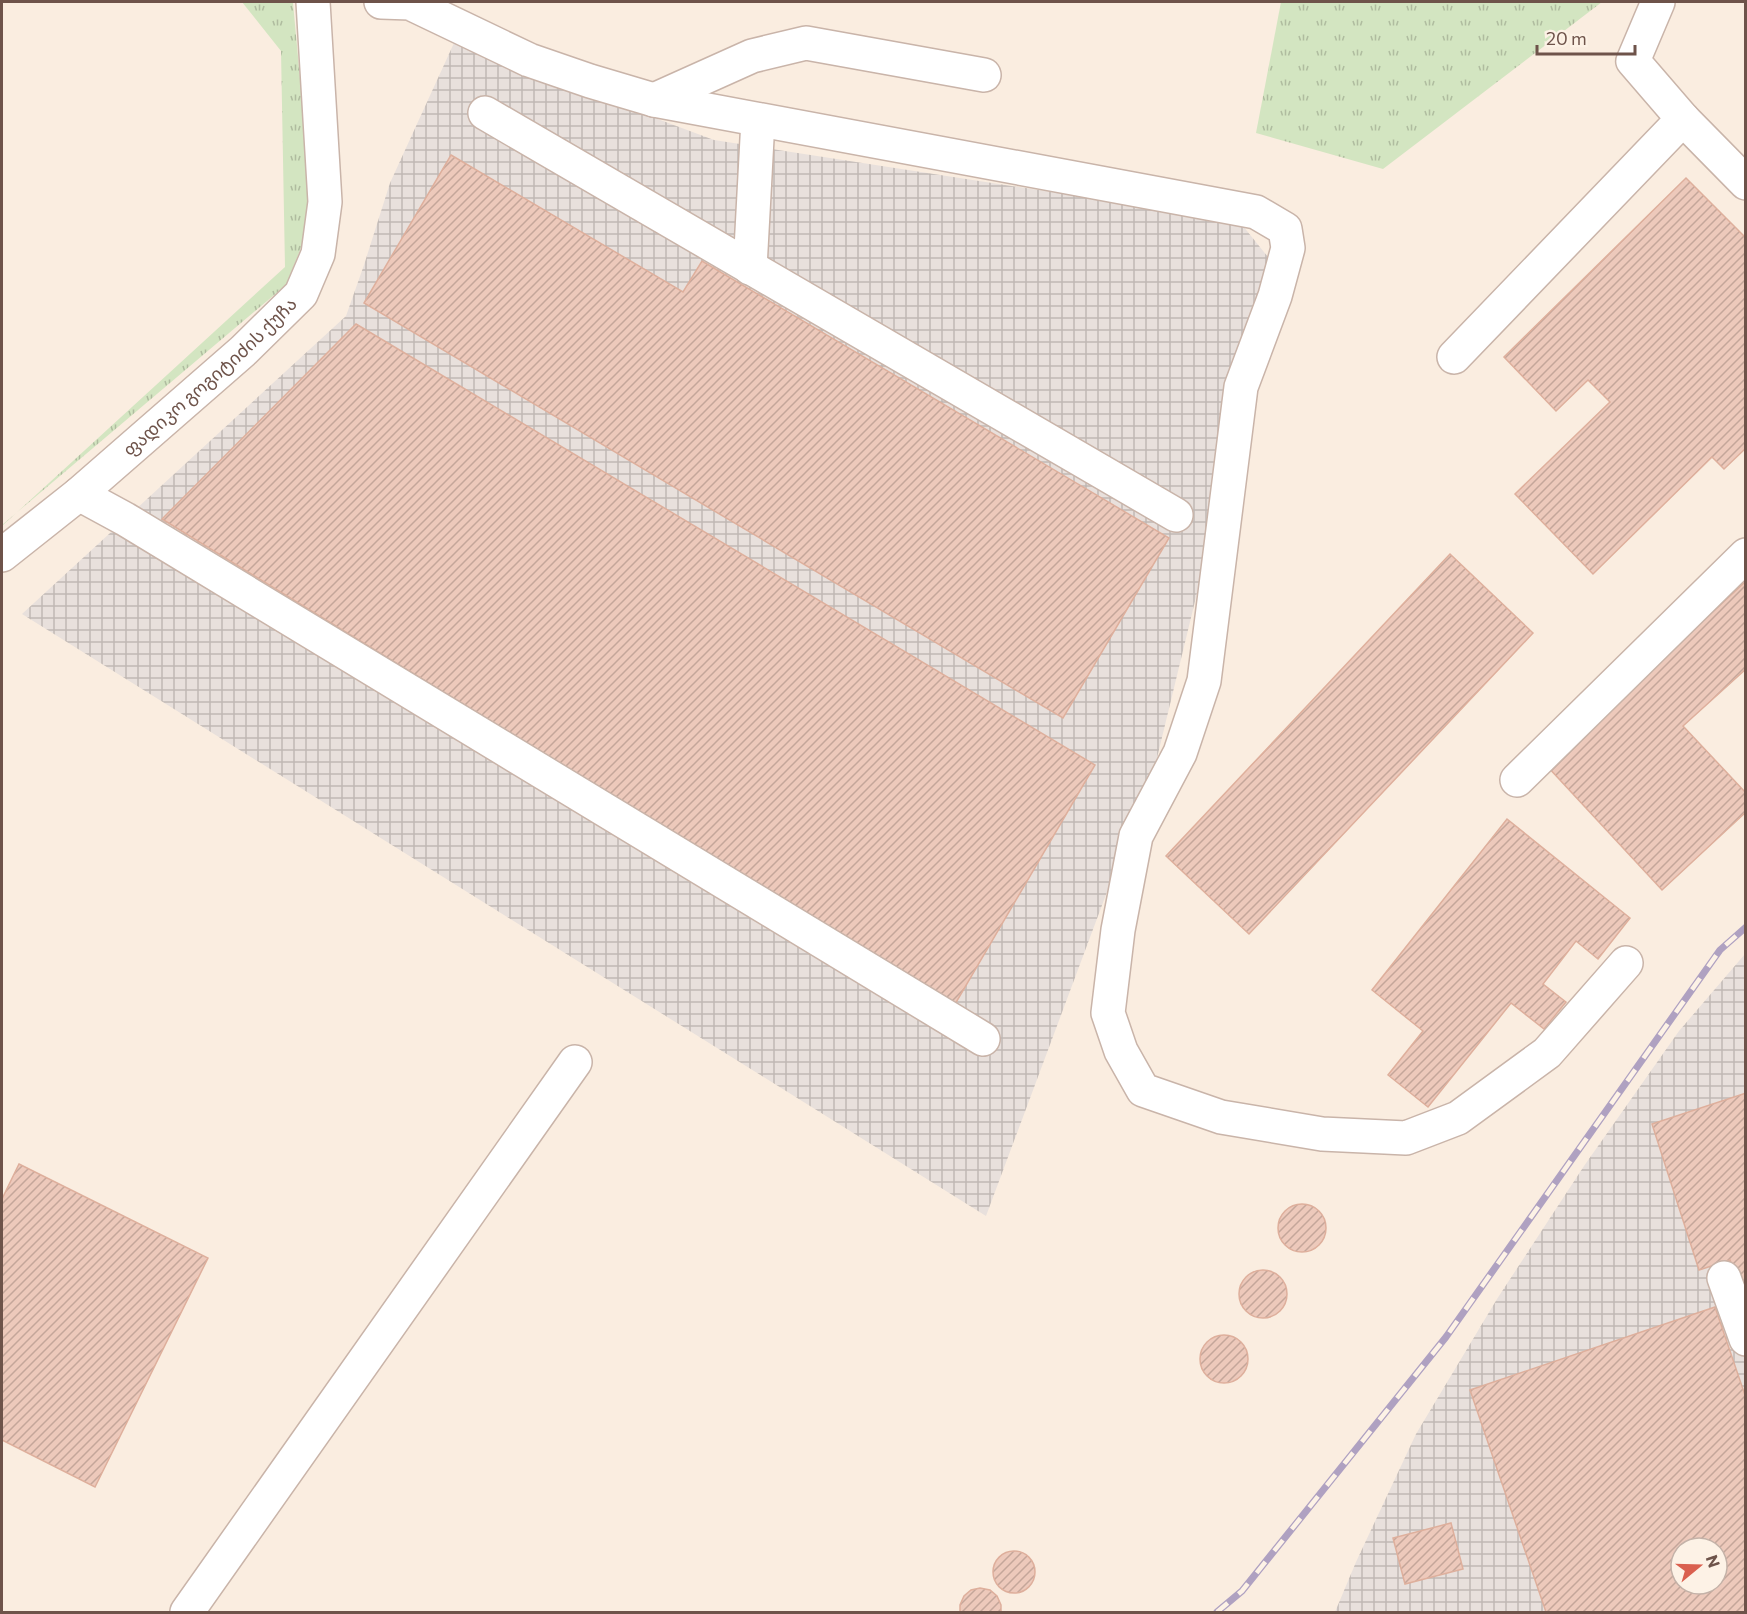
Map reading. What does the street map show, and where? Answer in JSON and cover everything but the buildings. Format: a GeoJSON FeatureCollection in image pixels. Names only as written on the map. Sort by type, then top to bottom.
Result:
{"type":"FeatureCollection","features":[{"type":"Feature","properties":{"kind":"street","name":"ფადიკო გოგიტიძის ქუჩა"},"geometry":{"type":"LineString","coordinates":[[2,555],[79,494],[243,351],[301,294],[318,254],[325,202],[313,2]]}},
{"type":"Feature","properties":{"kind":"street"},"geometry":{"type":"LineString","coordinates":[[381,2],[410,3],[529,60],[654,100],[1256,212],[1285,229],[1288,248],[1278,287],[1241,387],[1204,681],[1180,753],[1136,836],[1118,930],[1108,1013],[1121,1051],[1143,1090],[1221,1117],[1322,1134],[1406,1138],[1458,1118],[1547,1053],[1626,963]]}},
{"type":"Feature","properties":{"kind":"street"},"geometry":{"type":"LineString","coordinates":[[1658,2],[1633,62],[1683,119],[1746,183]]}},
{"type":"Feature","properties":{"kind":"street"},"geometry":{"type":"LineString","coordinates":[[654,100],[752,56],[806,44],[984,75]]}},
{"type":"Feature","properties":{"kind":"street"},"geometry":{"type":"LineString","coordinates":[[485,113],[1176,514]]}},
{"type":"Feature","properties":{"kind":"street"},"geometry":{"type":"LineString","coordinates":[[1454,357],[1683,119]]}},
{"type":"Feature","properties":{"kind":"street"},"geometry":{"type":"LineString","coordinates":[[750,268],[758,120]]}},
{"type":"Feature","properties":{"kind":"street"},"geometry":{"type":"LineString","coordinates":[[79,494],[983,1039]]}},
{"type":"Feature","properties":{"kind":"street"},"geometry":{"type":"LineString","coordinates":[[1517,780],[1746,555]]}},
{"type":"Feature","properties":{"kind":"street"},"geometry":{"type":"LineString","coordinates":[[187,1612],[575,1062]]}},
{"type":"Feature","properties":{"kind":"street"},"geometry":{"type":"LineString","coordinates":[[1725,1278],[1746,1339]]}},
{"type":"Feature","properties":{"kind":"shaded area"},"geometry":{"type":"Polygon","coordinates":[[[454,43],[714,140],[1239,221],[1276,267],[1157,758],[986,1216],[22,614],[346,316],[390,183],[454,43]]]}},
{"type":"Feature","properties":{"kind":"shaded area"},"geometry":{"type":"Polygon","coordinates":[[[1745,954],[1745,1612],[1335,1612],[1416,1434],[1497,1299],[1584,1166],[1679,1031],[1745,954]]]}},
{"type":"Feature","properties":{"kind":"green space"},"geometry":{"type":"Polygon","coordinates":[[[242,2],[293,3],[313,218],[286,285],[16,513],[285,267],[281,51],[242,2]]]}},
{"type":"Feature","properties":{"kind":"green space"},"geometry":{"type":"Polygon","coordinates":[[[1281,2],[1602,2],[1383,169],[1256,133],[1281,2]]]}},
{"type":"Feature","properties":{"kind":"railway"},"geometry":{"type":"LineString","coordinates":[[1217,1612],[1242,1591],[1446,1337],[1720,950],[1746,927]]}}]}
